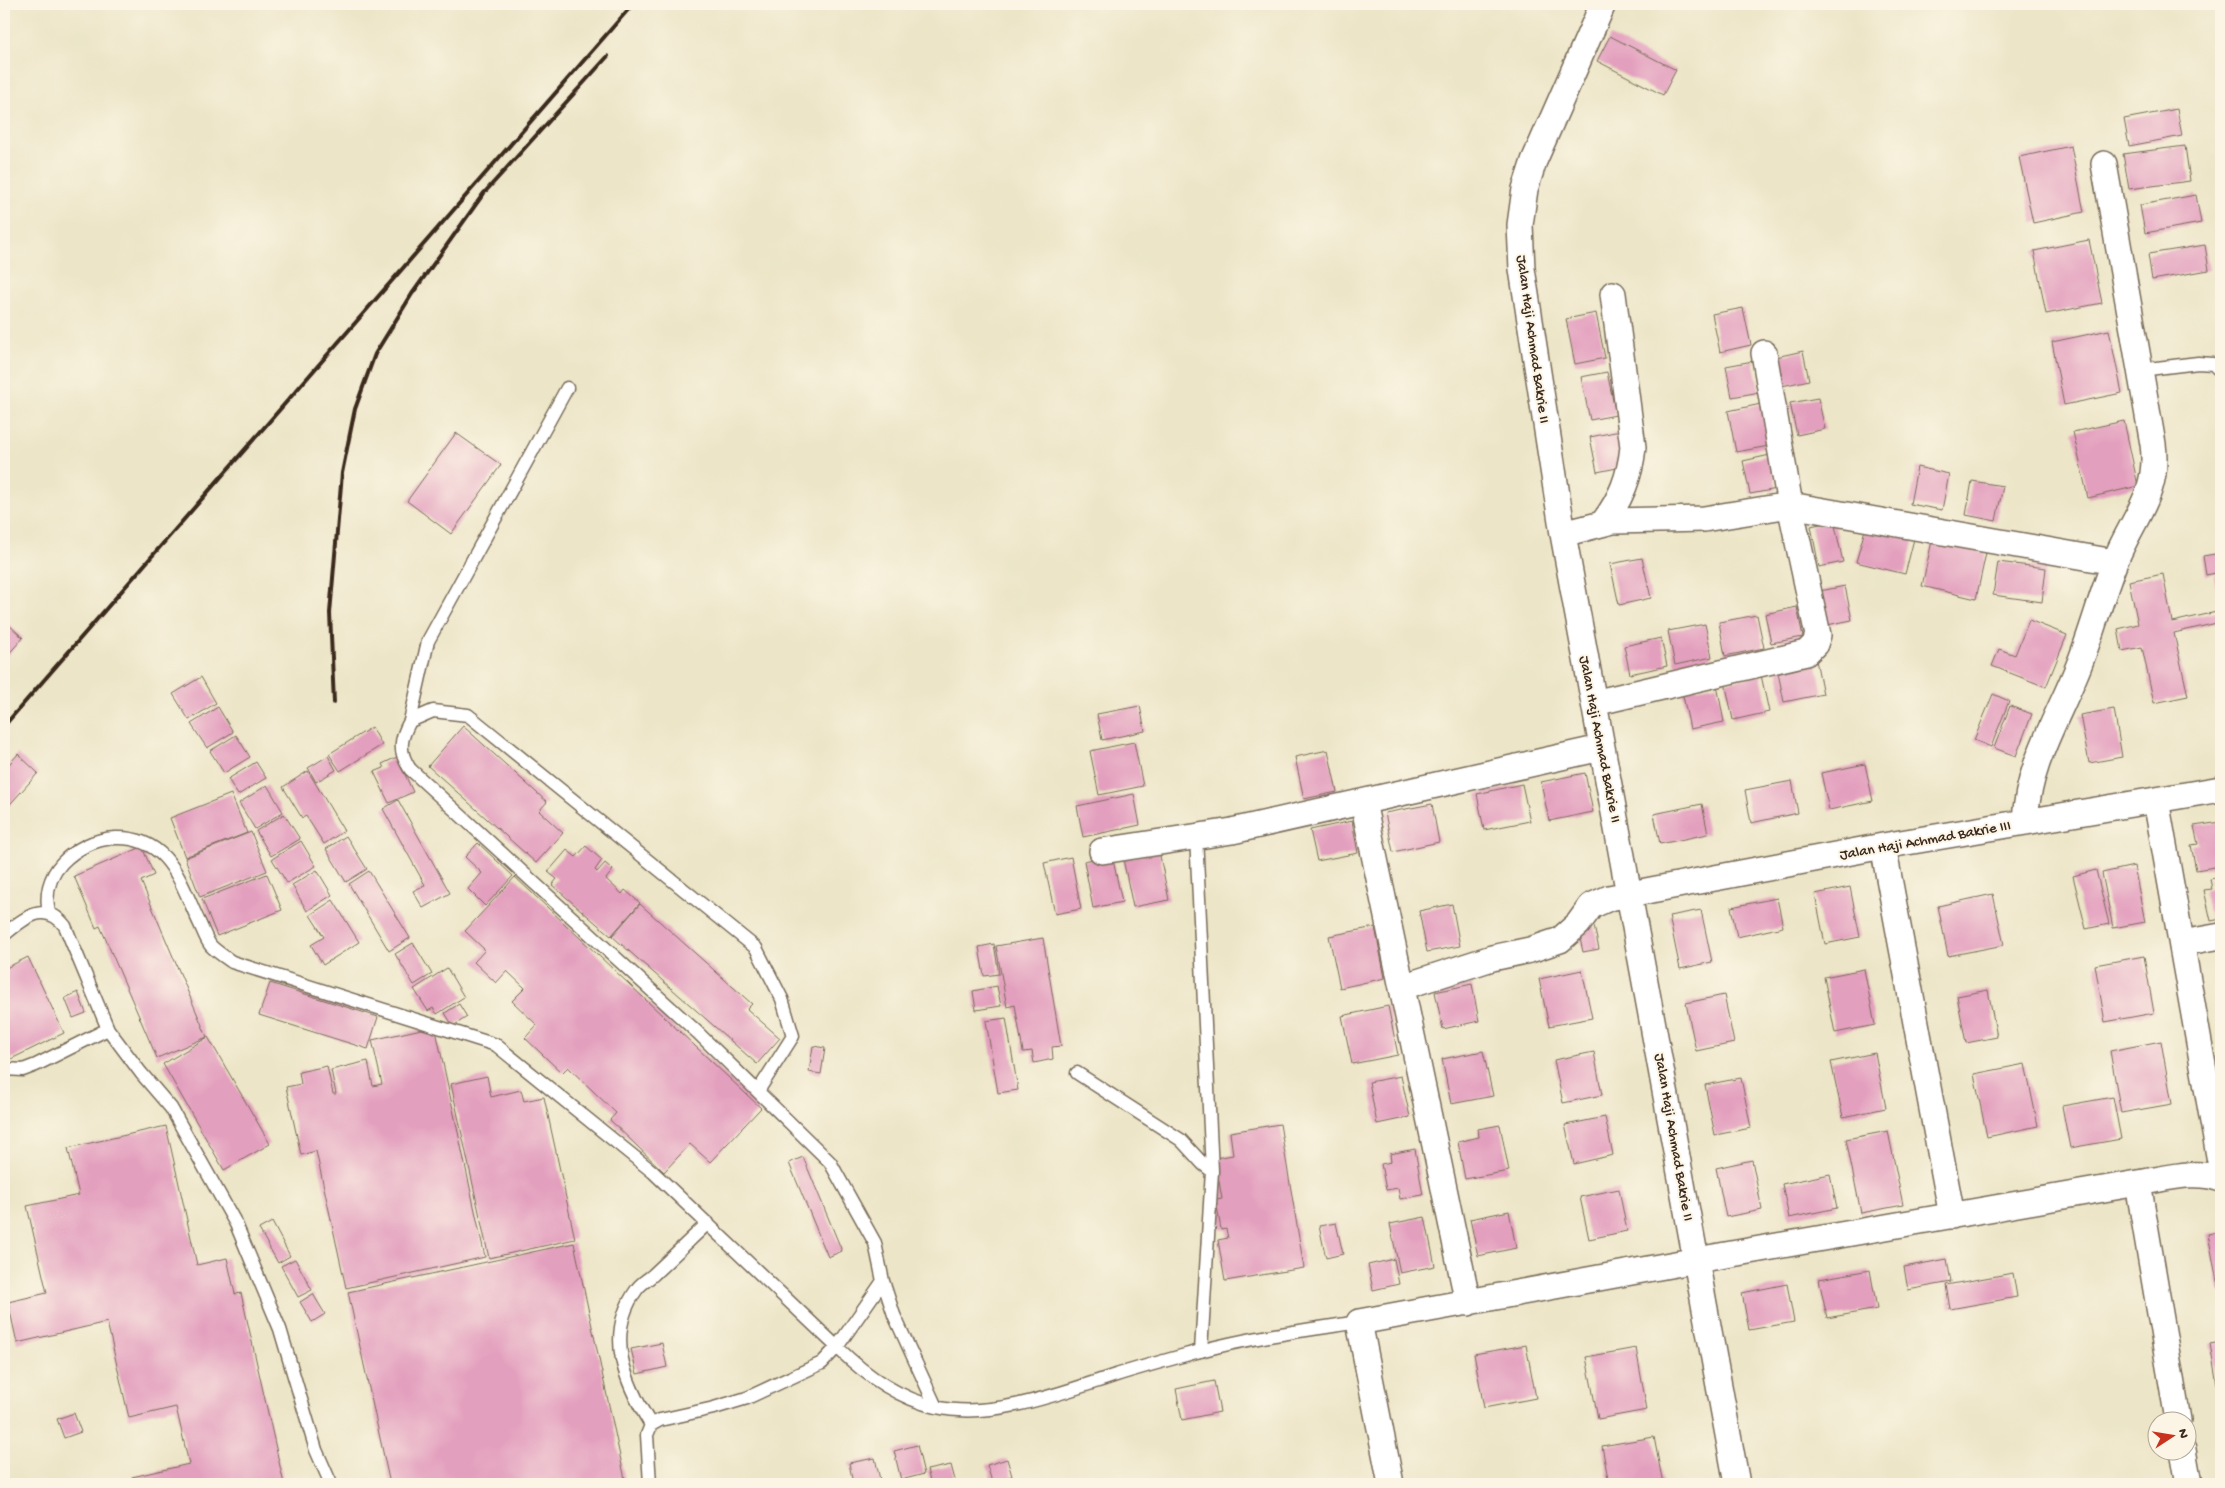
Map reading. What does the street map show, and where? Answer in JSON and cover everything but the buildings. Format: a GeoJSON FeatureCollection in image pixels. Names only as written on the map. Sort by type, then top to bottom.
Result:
{"type":"FeatureCollection","features":[{"type":"Feature","properties":{"kind":"street","name":"Jalan Haji Achmad Bakrie II"},"geometry":{"type":"LineString","coordinates":[[1603,4],[1534,161],[1521,207],[1522,269],[1563,534],[1737,1484]]}},
{"type":"Feature","properties":{"kind":"street"},"geometry":{"type":"LineString","coordinates":[[2025,822],[2032,776],[2079,666],[2114,562],[2151,490],[2155,476],[2156,462],[2104,164]]}},
{"type":"Feature","properties":{"kind":"street"},"geometry":{"type":"LineString","coordinates":[[1603,523],[1624,490],[1631,469],[1633,447],[1614,294]]}},
{"type":"Feature","properties":{"kind":"street"},"geometry":{"type":"LineString","coordinates":[[1594,702],[1806,652],[1815,644],[1818,635],[1790,504],[1764,353]]}},
{"type":"Feature","properties":{"kind":"street"},"geometry":{"type":"LineString","coordinates":[[1563,534],[1603,523],[1632,520],[1704,518],[1790,504],[2114,562]]}},
{"type":"Feature","properties":{"kind":"street"},"geometry":{"type":"LineString","coordinates":[[1102,851],[1232,831],[1602,748]]}},
{"type":"Feature","properties":{"kind":"street","name":"Jalan Haji Achmad Bakrie III"},"geometry":{"type":"LineString","coordinates":[[1402,987],[1492,958],[1530,950],[1560,940],[1578,924],[1591,906],[1609,898],[1882,846],[2221,789]]}},
{"type":"Feature","properties":{"kind":"street"},"geometry":{"type":"LineString","coordinates":[[2156,800],[2221,1167]]}},
{"type":"Feature","properties":{"kind":"street"},"geometry":{"type":"LineString","coordinates":[[1363,802],[1468,1303]]}},
{"type":"Feature","properties":{"kind":"street"},"geometry":{"type":"LineString","coordinates":[[1882,846],[1952,1216]]}},
{"type":"Feature","properties":{"kind":"street"},"geometry":{"type":"LineString","coordinates":[[2182,943],[2221,936]]}},
{"type":"Feature","properties":{"kind":"street"},"geometry":{"type":"LineString","coordinates":[[1391,1484],[1359,1322],[1697,1260],[2138,1183],[2192,1175],[2211,1175],[2221,1179]]}},
{"type":"Feature","properties":{"kind":"street"},"geometry":{"type":"LineString","coordinates":[[2138,1183],[2176,1410]]}},
{"type":"Feature","properties":{"kind":"street"},"geometry":{"type":"LineString","coordinates":[[2185,1460],[2189,1484]]}},
{"type":"Feature","properties":{"kind":"lane"},"geometry":{"type":"LineString","coordinates":[[2140,370],[2198,363],[2213,364],[2221,372]]}},
{"type":"Feature","properties":{"kind":"lane"},"geometry":{"type":"LineString","coordinates":[[567,388],[428,641],[410,721],[400,745],[403,760],[410,769],[697,1032],[830,1162],[875,1243],[883,1281],[894,1315],[936,1407]]}},
{"type":"Feature","properties":{"kind":"lane"},"geometry":{"type":"LineString","coordinates":[[410,721],[433,710],[468,715],[756,948],[782,999],[793,1036],[758,1091]]}},
{"type":"Feature","properties":{"kind":"lane"},"geometry":{"type":"LineString","coordinates":[[1196,836],[1212,1171],[1202,1351]]}},
{"type":"Feature","properties":{"kind":"lane"},"geometry":{"type":"LineString","coordinates":[[49,912],[46,901],[50,882],[60,865],[72,853],[102,839],[126,838],[152,845],[172,866],[210,945],[232,962],[496,1045],[653,1172],[860,1370],[917,1401],[936,1407],[974,1409],[1054,1397],[1113,1376],[1202,1351],[1280,1334],[1359,1322]]}},
{"type":"Feature","properties":{"kind":"lane"},"geometry":{"type":"LineString","coordinates":[[4,935],[33,914],[49,912],[58,917],[65,926],[108,1029],[140,1073],[171,1108],[236,1224],[280,1329],[316,1450],[331,1484]]}},
{"type":"Feature","properties":{"kind":"lane"},"geometry":{"type":"LineString","coordinates":[[4,1069],[22,1070],[36,1066],[108,1029]]}},
{"type":"Feature","properties":{"kind":"lane"},"geometry":{"type":"LineString","coordinates":[[1077,1073],[1181,1140],[1212,1171]]}},
{"type":"Feature","properties":{"kind":"lane"},"geometry":{"type":"LineString","coordinates":[[651,1425],[636,1401],[625,1377],[620,1351],[620,1334],[626,1309],[637,1288],[708,1223]]}},
{"type":"Feature","properties":{"kind":"lane"},"geometry":{"type":"LineString","coordinates":[[650,1484],[647,1436],[651,1425],[660,1420],[714,1408],[747,1398],[822,1363],[837,1347],[883,1281]]}},
{"type":"Feature","properties":{"kind":"railway"},"geometry":{"type":"LineString","coordinates":[[4,726],[633,4]]}},
{"type":"Feature","properties":{"kind":"railway"},"geometry":{"type":"LineString","coordinates":[[334,703],[330,613],[342,473],[355,409],[375,354],[412,294],[484,193],[608,56]]}}]}
